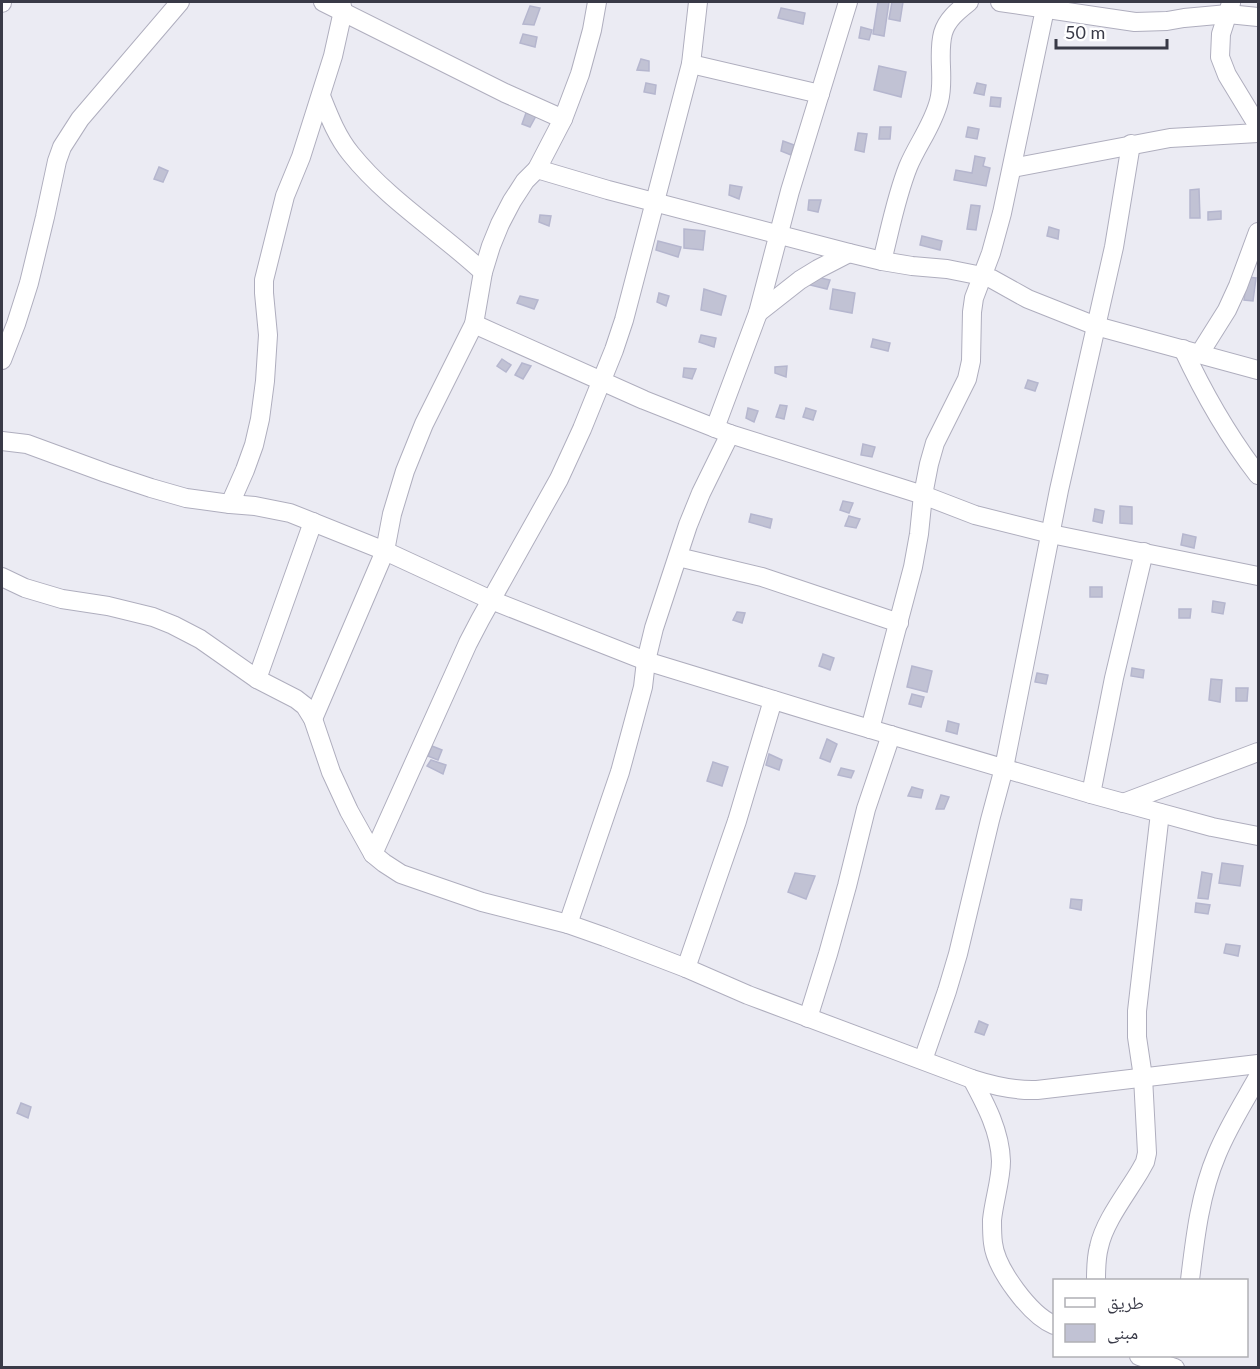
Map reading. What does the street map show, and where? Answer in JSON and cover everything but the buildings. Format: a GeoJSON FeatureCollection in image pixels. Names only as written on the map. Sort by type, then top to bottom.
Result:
{"type":"FeatureCollection","features":[{"type":"Feature","properties":{"kind":"street"},"geometry":{"type":"LineString","coordinates":[[2,360],[29,283],[62,147],[80,119],[180,2]]}},
{"type":"Feature","properties":{"kind":"street"},"geometry":{"type":"LineString","coordinates":[[323,2],[342,6],[505,93],[563,119]]}},
{"type":"Feature","properties":{"kind":"street"},"geometry":{"type":"LineString","coordinates":[[313,719],[385,551],[392,514],[413,452],[433,404],[474,324],[483,272],[500,224],[525,181],[537,169],[563,119],[580,74],[597,2]]}},
{"type":"Feature","properties":{"kind":"street"},"geometry":{"type":"LineString","coordinates":[[373,854],[468,643],[559,479],[602,382],[624,320],[691,64],[698,2],[690,2]]}},
{"type":"Feature","properties":{"kind":"street"},"geometry":{"type":"LineString","coordinates":[[568,924],[620,772],[643,687],[646,661],[654,628],[722,431],[758,313],[790,191],[848,2]]}},
{"type":"Feature","properties":{"kind":"street"},"geometry":{"type":"LineString","coordinates":[[882,261],[908,166],[938,104],[941,91],[941,48],[944,31],[953,16],[969,2]]}},
{"type":"Feature","properties":{"kind":"street"},"geometry":{"type":"LineString","coordinates":[[1000,2],[1135,22],[1167,21],[1230,8],[1258,17]]}},
{"type":"Feature","properties":{"kind":"street"},"geometry":{"type":"LineString","coordinates":[[1184,18],[1200,2]]}},
{"type":"Feature","properties":{"kind":"street"},"geometry":{"type":"LineString","coordinates":[[230,504],[245,470],[260,419],[268,335],[264,280],[285,196],[301,157],[333,56],[342,6]]}},
{"type":"Feature","properties":{"kind":"street"},"geometry":{"type":"LineString","coordinates":[[1230,8],[1221,34],[1220,57],[1227,75],[1258,126]]}},
{"type":"Feature","properties":{"kind":"street"},"geometry":{"type":"LineString","coordinates":[[870,729],[899,623],[917,545],[929,464],[935,443],[967,379],[971,361],[973,305],[991,253],[1012,168],[1045,9]]}},
{"type":"Feature","properties":{"kind":"street"},"geometry":{"type":"LineString","coordinates":[[691,64],[820,94]]}},
{"type":"Feature","properties":{"kind":"street"},"geometry":{"type":"LineString","coordinates":[[321,96],[335,129],[350,153],[369,174],[483,272]]}},
{"type":"Feature","properties":{"kind":"street"},"geometry":{"type":"LineString","coordinates":[[1012,168],[1131,144],[1191,136],[1258,133]]}},
{"type":"Feature","properties":{"kind":"street"},"geometry":{"type":"LineString","coordinates":[[923,1060],[958,954],[1004,768],[1051,534],[1114,247],[1131,144]]}},
{"type":"Feature","properties":{"kind":"street"},"geometry":{"type":"LineString","coordinates":[[537,169],[608,190],[882,261],[982,276],[1029,299],[1096,326],[1258,370]]}},
{"type":"Feature","properties":{"kind":"street"},"geometry":{"type":"LineString","coordinates":[[1192,351],[1227,310],[1258,232]]}},
{"type":"Feature","properties":{"kind":"street"},"geometry":{"type":"LineString","coordinates":[[758,313],[800,280],[849,253]]}},
{"type":"Feature","properties":{"kind":"street"},"geometry":{"type":"LineString","coordinates":[[474,324],[602,382],[722,431],[923,495],[975,515],[1051,534],[1258,576]]}},
{"type":"Feature","properties":{"kind":"street"},"geometry":{"type":"LineString","coordinates":[[1192,351],[1198,383],[1239,450],[1258,475]]}},
{"type":"Feature","properties":{"kind":"street"},"geometry":{"type":"LineString","coordinates":[[2,441],[27,444],[106,473],[186,498],[255,506],[290,513],[385,551],[491,600],[646,661],[1091,794],[1212,827],[1258,836]]}},
{"type":"Feature","properties":{"kind":"street"},"geometry":{"type":"LineString","coordinates":[[257,679],[313,522]]}},
{"type":"Feature","properties":{"kind":"street"},"geometry":{"type":"LineString","coordinates":[[1091,794],[1114,678],[1144,552]]}},
{"type":"Feature","properties":{"kind":"street"},"geometry":{"type":"LineString","coordinates":[[678,557],[762,577],[899,623]]}},
{"type":"Feature","properties":{"kind":"street"},"geometry":{"type":"LineString","coordinates":[[2,577],[25,588],[62,599],[108,606],[153,617],[173,625],[200,639],[257,679],[305,705],[313,719],[331,772],[373,854],[401,874],[482,902],[568,924],[605,937],[808,1018],[995,1086],[1037,1090],[1258,1064]]}},
{"type":"Feature","properties":{"kind":"street"},"geometry":{"type":"LineString","coordinates":[[686,968],[727,850],[773,700]]}},
{"type":"Feature","properties":{"kind":"street"},"geometry":{"type":"LineString","coordinates":[[808,1018],[828,954],[868,801],[891,735]]}},
{"type":"Feature","properties":{"kind":"street"},"geometry":{"type":"LineString","coordinates":[[1124,803],[1258,752]]}},
{"type":"Feature","properties":{"kind":"street"},"geometry":{"type":"LineString","coordinates":[[1096,1279],[1099,1245],[1145,1162],[1143,1077],[1137,1037],[1137,1011],[1160,813]]}},
{"type":"Feature","properties":{"kind":"street"},"geometry":{"type":"LineString","coordinates":[[1190,1279],[1198,1218],[1207,1182],[1217,1153],[1258,1077]]}},
{"type":"Feature","properties":{"kind":"street"},"geometry":{"type":"LineString","coordinates":[[972,1079],[988,1109],[999,1138],[1001,1163],[992,1220],[993,1245],[1004,1273],[1025,1303],[1053,1325]]}},
{"type":"Feature","properties":{"kind":"street"},"geometry":{"type":"LineString","coordinates":[[1142,1357],[1175,1368]]}}]}
